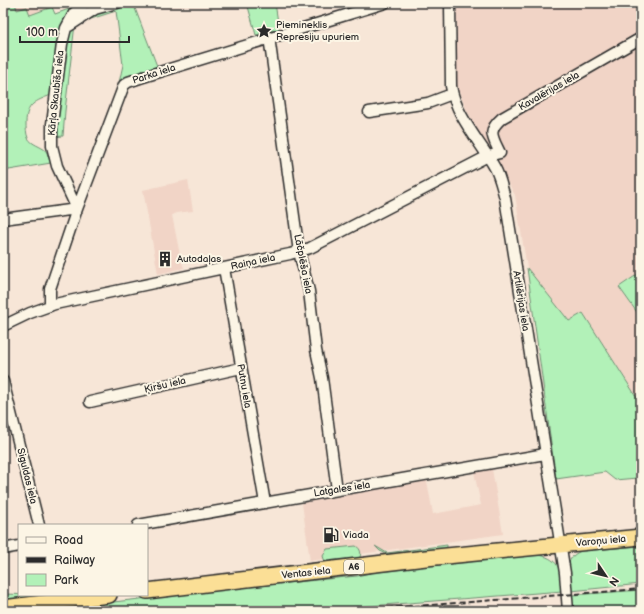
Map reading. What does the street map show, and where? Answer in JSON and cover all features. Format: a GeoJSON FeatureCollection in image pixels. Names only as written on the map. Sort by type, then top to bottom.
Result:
{"type":"FeatureCollection","features":[{"type":"Feature","properties":{"kind":"highway","name":"Varoņu iela"},"geometry":{"type":"LineString","coordinates":[[560,544],[641,537]]}},
{"type":"Feature","properties":{"kind":"highway","name":"Ventas iela"},"geometry":{"type":"LineString","coordinates":[[148,591],[560,544]]}},
{"type":"Feature","properties":{"kind":"highway"},"geometry":{"type":"LineString","coordinates":[[3,608],[101,596]]}},
{"type":"Feature","properties":{"kind":"street","name":"Kārļa Skaubīša iela"},"geometry":{"type":"LineString","coordinates":[[77,209],[57,166],[51,140],[62,44],[66,28],[74,13],[85,3]]}},
{"type":"Feature","properties":{"kind":"street"},"geometry":{"type":"LineString","coordinates":[[66,28],[95,9],[117,3]]}},
{"type":"Feature","properties":{"kind":"street","name":"Parka iela"},"geometry":{"type":"LineString","coordinates":[[50,306],[50,288],[77,209],[124,85],[140,78],[385,3]]}},
{"type":"Feature","properties":{"kind":"street","name":"Artilērijas iela"},"geometry":{"type":"LineString","coordinates":[[450,3],[452,94],[458,110],[488,156],[500,178],[505,198],[567,589],[568,611]]}},
{"type":"Feature","properties":{"kind":"street","name":"Lāčplēša iela"},"geometry":{"type":"LineString","coordinates":[[269,38],[299,252],[308,291],[316,350],[322,378],[337,490]]}},
{"type":"Feature","properties":{"kind":"street","name":"Kavalērijas iela"},"geometry":{"type":"LineString","coordinates":[[488,156],[500,153],[492,132],[494,125],[502,118],[641,38]]}},
{"type":"Feature","properties":{"kind":"street"},"geometry":{"type":"LineString","coordinates":[[369,112],[428,103],[452,94]]}},
{"type":"Feature","properties":{"kind":"street","name":"Raiņa iela"},"geometry":{"type":"LineString","coordinates":[[3,326],[30,313],[50,306],[299,252],[330,238],[488,156]]}},
{"type":"Feature","properties":{"kind":"street"},"geometry":{"type":"LineString","coordinates":[[3,219],[77,209]]}},
{"type":"Feature","properties":{"kind":"street","name":"Putnu iela"},"geometry":{"type":"LineString","coordinates":[[224,268],[265,503]]}},
{"type":"Feature","properties":{"kind":"street","name":"Ķiršu iela"},"geometry":{"type":"LineString","coordinates":[[90,402],[241,368]]}},
{"type":"Feature","properties":{"kind":"street","name":"Siguldas iela"},"geometry":{"type":"LineString","coordinates":[[3,381],[40,524]]}},
{"type":"Feature","properties":{"kind":"street","name":"Latgales iela"},"geometry":{"type":"LineString","coordinates":[[144,524],[546,454]]}},
{"type":"Feature","properties":{"kind":"street"},"geometry":{"type":"LineString","coordinates":[[3,549],[18,546]]}},
{"type":"Feature","properties":{"kind":"shaded area"},"geometry":{"type":"Polygon","coordinates":[[[15,3],[62,4],[29,15],[17,10],[15,3]]]}},
{"type":"Feature","properties":{"kind":"shaded area"},"geometry":{"type":"Polygon","coordinates":[[[457,3],[641,3],[641,90],[636,93],[641,102],[641,272],[619,287],[641,318],[641,404],[583,313],[569,321],[527,268],[515,195],[467,111],[457,86],[457,3]]]}},
{"type":"Feature","properties":{"kind":"shaded area"},"geometry":{"type":"Polygon","coordinates":[[[188,180],[193,211],[176,213],[172,215],[184,268],[158,274],[143,190],[188,180]]]}},
{"type":"Feature","properties":{"kind":"shaded area"},"geometry":{"type":"Polygon","coordinates":[[[492,469],[503,534],[310,561],[302,503],[427,481],[433,514],[481,505],[474,472],[492,469]]]}},
{"type":"Feature","properties":{"kind":"green space"},"geometry":{"type":"Polygon","coordinates":[[[3,3],[15,3],[17,10],[27,7],[30,15],[52,7],[55,14],[69,9],[67,3],[81,3],[75,8],[51,95],[36,101],[30,107],[26,117],[28,138],[46,151],[51,163],[3,171],[3,3]]]}},
{"type":"Feature","properties":{"kind":"green space"},"geometry":{"type":"Polygon","coordinates":[[[133,3],[157,66],[129,76],[118,87],[123,65],[116,11],[75,24],[111,6],[133,3]]]}},
{"type":"Feature","properties":{"kind":"green space"},"geometry":{"type":"Polygon","coordinates":[[[247,3],[275,3],[279,29],[256,35],[247,3]]]}},
{"type":"Feature","properties":{"kind":"green space"},"geometry":{"type":"Polygon","coordinates":[[[75,24],[63,136],[54,137],[64,52],[71,26],[75,24]]]}},
{"type":"Feature","properties":{"kind":"green space"},"geometry":{"type":"Polygon","coordinates":[[[527,268],[569,321],[583,313],[641,404],[641,497],[638,466],[637,478],[615,480],[605,472],[556,479],[527,268]]]}},
{"type":"Feature","properties":{"kind":"green space"},"geometry":{"type":"Polygon","coordinates":[[[641,272],[641,318],[619,287],[641,272]]]}},
{"type":"Feature","properties":{"kind":"green space"},"geometry":{"type":"Polygon","coordinates":[[[447,545],[447,548],[433,552],[389,555],[380,551],[375,546],[387,553],[447,545]]]}},
{"type":"Feature","properties":{"kind":"green space"},"geometry":{"type":"Polygon","coordinates":[[[356,546],[360,552],[359,559],[325,562],[323,556],[327,549],[356,546]]]}},
{"type":"Feature","properties":{"kind":"green space"},"geometry":{"type":"Polygon","coordinates":[[[641,546],[641,584],[571,591],[568,568],[571,558],[575,554],[581,551],[641,546]]]}},
{"type":"Feature","properties":{"kind":"green space"},"geometry":{"type":"Polygon","coordinates":[[[539,555],[556,563],[562,578],[563,591],[305,611],[16,611],[79,606],[357,576],[428,566],[539,555]]]}},
{"type":"Feature","properties":{"kind":"green space"},"geometry":{"type":"Polygon","coordinates":[[[641,590],[641,608],[622,611],[572,611],[572,595],[641,590]]]}},
{"type":"Feature","properties":{"kind":"green space"},"geometry":{"type":"Polygon","coordinates":[[[3,594],[38,596],[24,600],[3,599],[3,594]]]}},
{"type":"Feature","properties":{"kind":"railway"},"geometry":{"type":"LineString","coordinates":[[351,611],[641,589]]}},
{"type":"Feature","properties":{"kind":"railway"},"geometry":{"type":"LineString","coordinates":[[635,611],[641,610]]}},
{"type":"Feature","properties":{"kind":"railway"},"geometry":{"type":"LineString","coordinates":[[453,611],[461,611]]}},
{"type":"Feature","properties":{"kind":"place","name":"Piemineklis Represiju upuriem"},"geometry":{"type":"Point","coordinates":[264,31]}},
{"type":"Feature","properties":{"kind":"place","name":"Autodaļas"},"geometry":{"type":"Point","coordinates":[165,259]}},
{"type":"Feature","properties":{"kind":"place","name":"Viada"},"geometry":{"type":"Point","coordinates":[331,535]}}]}
